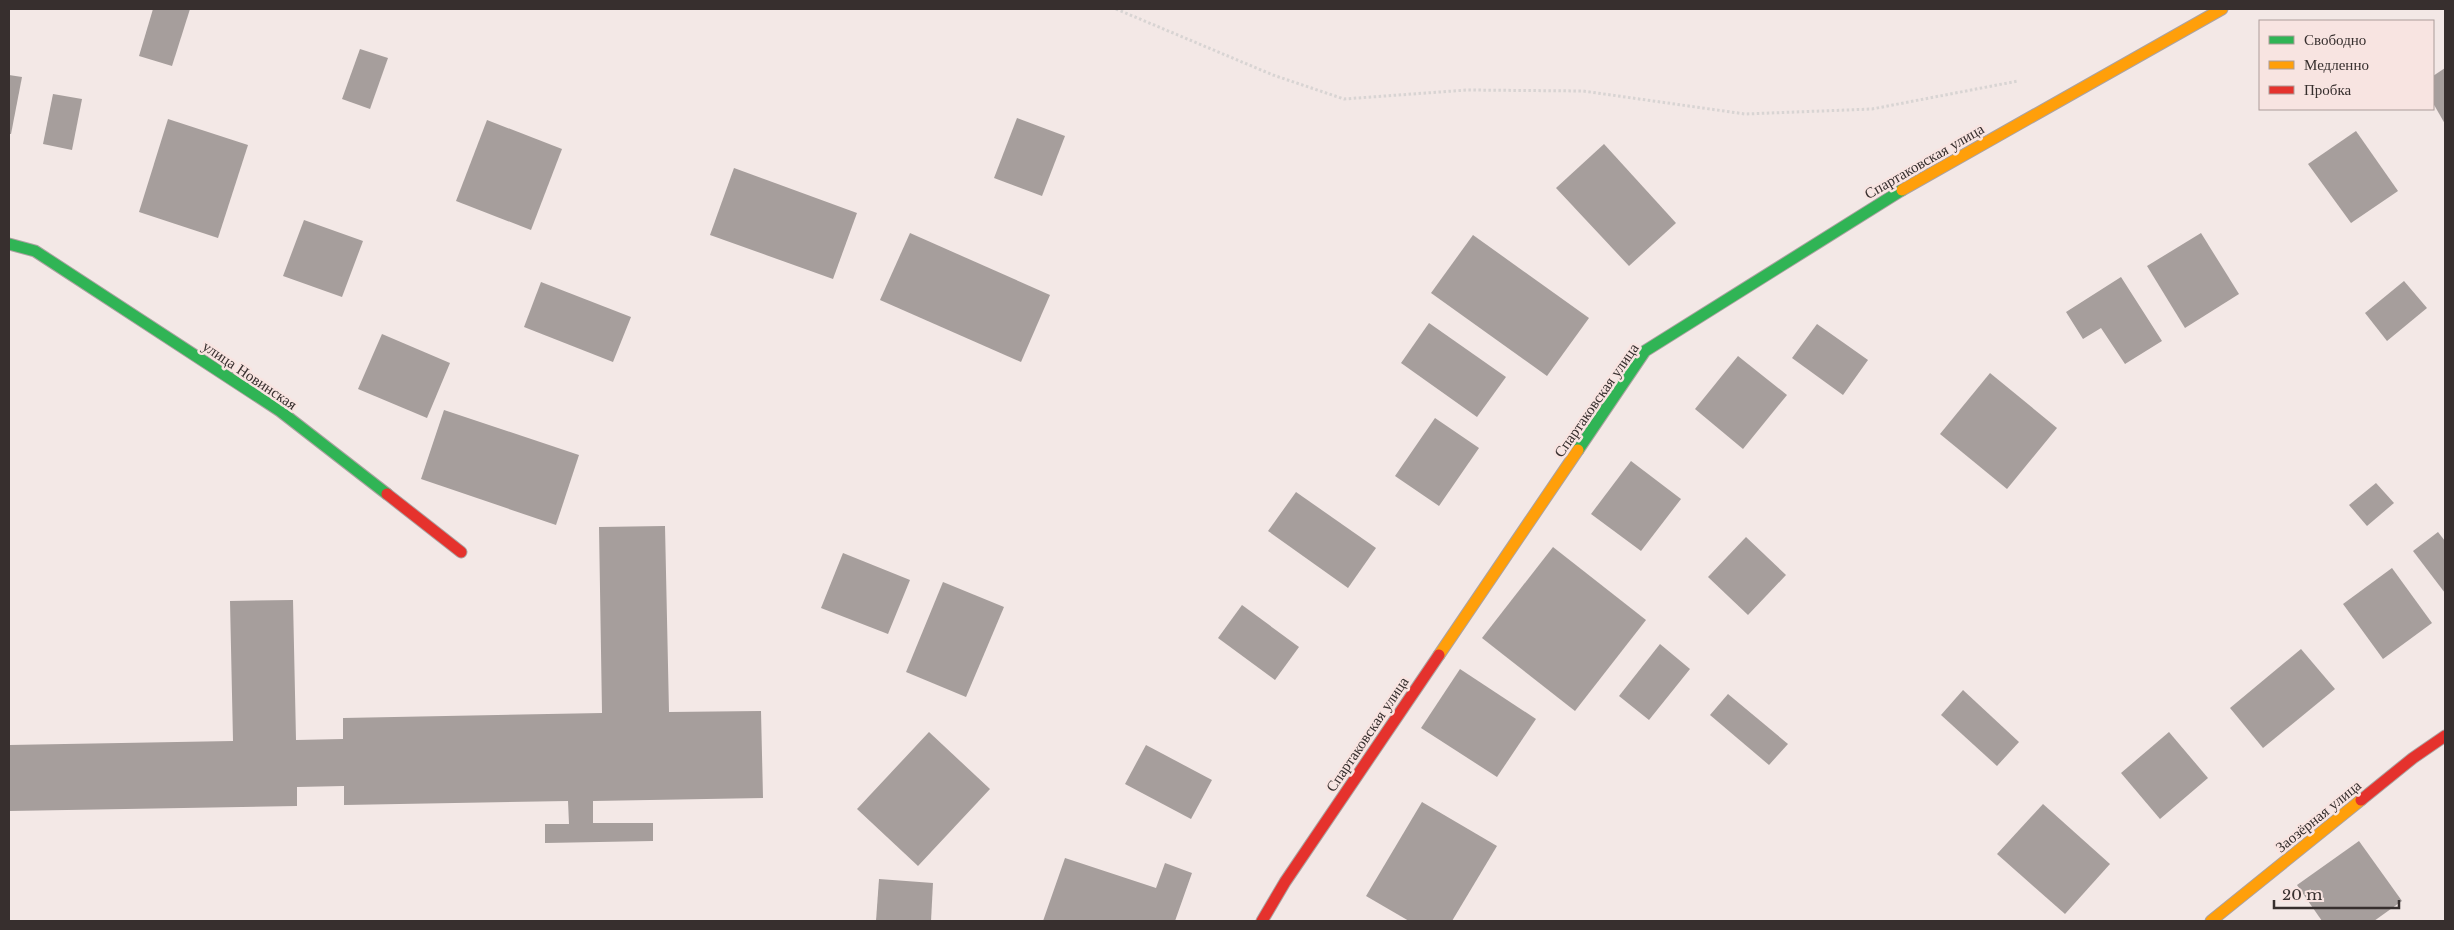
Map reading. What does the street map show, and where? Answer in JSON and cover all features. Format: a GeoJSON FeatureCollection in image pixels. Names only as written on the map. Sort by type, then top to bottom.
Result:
{"type":"FeatureCollection","features":[{"type":"Feature","properties":{"kind":"street","name":"Спартаковская улица"},"geometry":{"type":"LineString","coordinates":[[1262,921],[1290,874],[1645,351],[1904,189],[2222,9]]}},
{"type":"Feature","properties":{"kind":"street","name":"улица Новинская"},"geometry":{"type":"LineString","coordinates":[[9,244],[35,250],[280,411],[461,552]]}},
{"type":"Feature","properties":{"kind":"street","name":"Заозёрная улица"},"geometry":{"type":"LineString","coordinates":[[2211,921],[2413,758],[2445,736]]}},
{"type":"Feature","properties":{"kind":"path"},"geometry":{"type":"LineString","coordinates":[[1116,9],[1273,75],[1344,99],[1467,90],[1582,91],[1745,114],[1872,109],[2022,80]]}},
{"type":"Feature","properties":{"kind":"building"},"geometry":{"type":"Polygon","coordinates":[[[153,9],[190,9],[172,66],[139,56],[153,9]]]}},
{"type":"Feature","properties":{"kind":"building"},"geometry":{"type":"Polygon","coordinates":[[[360,49],[388,58],[370,109],[342,99],[360,49]]]}},
{"type":"Feature","properties":{"kind":"building"},"geometry":{"type":"Polygon","coordinates":[[[2445,68],[2445,124],[2434,105],[2434,75],[2445,68]]]}},
{"type":"Feature","properties":{"kind":"building"},"geometry":{"type":"Polygon","coordinates":[[[9,75],[22,77],[11,134],[9,134],[9,75]]]}},
{"type":"Feature","properties":{"kind":"building"},"geometry":{"type":"Polygon","coordinates":[[[53,94],[82,99],[72,150],[43,144],[53,94]]]}},
{"type":"Feature","properties":{"kind":"building"},"geometry":{"type":"Polygon","coordinates":[[[1017,118],[1065,136],[1042,196],[994,178],[1017,118]]]}},
{"type":"Feature","properties":{"kind":"building"},"geometry":{"type":"Polygon","coordinates":[[[168,119],[248,145],[218,238],[139,212],[168,119]]]}},
{"type":"Feature","properties":{"kind":"building"},"geometry":{"type":"Polygon","coordinates":[[[487,120],[562,149],[531,230],[456,201],[487,120]]]}},
{"type":"Feature","properties":{"kind":"building"},"geometry":{"type":"Polygon","coordinates":[[[2356,131],[2398,191],[2351,223],[2308,164],[2356,131]]]}},
{"type":"Feature","properties":{"kind":"building"},"geometry":{"type":"Polygon","coordinates":[[[1604,144],[1676,223],[1629,266],[1556,188],[1604,144]]]}},
{"type":"Feature","properties":{"kind":"building"},"geometry":{"type":"Polygon","coordinates":[[[734,168],[857,213],[833,279],[710,235],[734,168]]]}},
{"type":"Feature","properties":{"kind":"building"},"geometry":{"type":"Polygon","coordinates":[[[304,220],[363,241],[342,297],[283,276],[304,220]]]}},
{"type":"Feature","properties":{"kind":"building"},"geometry":{"type":"Polygon","coordinates":[[[910,233],[1050,295],[1021,362],[880,300],[910,233]]]}},
{"type":"Feature","properties":{"kind":"building"},"geometry":{"type":"Polygon","coordinates":[[[2201,233],[2239,294],[2185,328],[2147,266],[2201,233]]]}},
{"type":"Feature","properties":{"kind":"building"},"geometry":{"type":"Polygon","coordinates":[[[1473,235],[1589,318],[1547,376],[1431,293],[1473,235]]]}},
{"type":"Feature","properties":{"kind":"building"},"geometry":{"type":"Polygon","coordinates":[[[2121,277],[2162,341],[2125,364],[2101,328],[2083,339],[2066,312],[2121,277]]]}},
{"type":"Feature","properties":{"kind":"building"},"geometry":{"type":"Polygon","coordinates":[[[2404,281],[2427,308],[2387,341],[2365,313],[2404,281]]]}},
{"type":"Feature","properties":{"kind":"building"},"geometry":{"type":"Polygon","coordinates":[[[541,282],[631,317],[613,362],[524,327],[541,282]]]}},
{"type":"Feature","properties":{"kind":"building"},"geometry":{"type":"Polygon","coordinates":[[[1429,323],[1506,377],[1477,417],[1401,363],[1429,323]]]}},
{"type":"Feature","properties":{"kind":"building"},"geometry":{"type":"Polygon","coordinates":[[[1817,324],[1868,360],[1843,395],[1792,358],[1817,324]]]}},
{"type":"Feature","properties":{"kind":"building"},"geometry":{"type":"Polygon","coordinates":[[[382,334],[450,363],[427,418],[358,389],[382,334]]]}},
{"type":"Feature","properties":{"kind":"building"},"geometry":{"type":"Polygon","coordinates":[[[1738,356],[1787,395],[1743,449],[1695,409],[1738,356]]]}},
{"type":"Feature","properties":{"kind":"building"},"geometry":{"type":"Polygon","coordinates":[[[1990,373],[2057,428],[2007,489],[1940,434],[1990,373]]]}},
{"type":"Feature","properties":{"kind":"building"},"geometry":{"type":"Polygon","coordinates":[[[444,410],[579,455],[556,525],[421,479],[444,410]]]}},
{"type":"Feature","properties":{"kind":"building"},"geometry":{"type":"Polygon","coordinates":[[[1435,418],[1479,448],[1439,506],[1395,476],[1435,418]]]}},
{"type":"Feature","properties":{"kind":"building"},"geometry":{"type":"Polygon","coordinates":[[[1631,461],[1681,499],[1641,551],[1591,514],[1631,461]]]}},
{"type":"Feature","properties":{"kind":"building"},"geometry":{"type":"Polygon","coordinates":[[[2376,483],[2394,503],[2367,526],[2349,505],[2376,483]]]}},
{"type":"Feature","properties":{"kind":"building"},"geometry":{"type":"Polygon","coordinates":[[[1296,492],[1376,548],[1348,588],[1268,531],[1296,492]]]}},
{"type":"Feature","properties":{"kind":"building"},"geometry":{"type":"Polygon","coordinates":[[[665,526],[669,712],[761,711],[763,798],[593,801],[593,823],[653,823],[653,841],[545,843],[545,824],[569,824],[568,801],[344,805],[344,786],[297,787],[297,806],[9,811],[9,745],[233,741],[230,601],[293,600],[296,740],[343,739],[343,718],[602,713],[599,527],[665,526]]]}},
{"type":"Feature","properties":{"kind":"building"},"geometry":{"type":"Polygon","coordinates":[[[2438,532],[2445,541],[2445,593],[2413,551],[2438,532]]]}},
{"type":"Feature","properties":{"kind":"building"},"geometry":{"type":"Polygon","coordinates":[[[1746,537],[1786,575],[1748,615],[1708,577],[1746,537]]]}},
{"type":"Feature","properties":{"kind":"building"},"geometry":{"type":"Polygon","coordinates":[[[1553,547],[1646,620],[1575,711],[1482,638],[1553,547]]]}},
{"type":"Feature","properties":{"kind":"building"},"geometry":{"type":"Polygon","coordinates":[[[843,553],[910,580],[888,634],[821,608],[843,553]]]}},
{"type":"Feature","properties":{"kind":"building"},"geometry":{"type":"Polygon","coordinates":[[[2392,568],[2432,623],[2383,659],[2343,604],[2392,568]]]}},
{"type":"Feature","properties":{"kind":"building"},"geometry":{"type":"Polygon","coordinates":[[[943,582],[1004,607],[966,697],[906,672],[943,582]]]}},
{"type":"Feature","properties":{"kind":"building"},"geometry":{"type":"Polygon","coordinates":[[[1242,605],[1299,647],[1275,680],[1218,638],[1242,605]]]}},
{"type":"Feature","properties":{"kind":"building"},"geometry":{"type":"Polygon","coordinates":[[[1660,644],[1690,669],[1649,720],[1619,696],[1660,644]]]}},
{"type":"Feature","properties":{"kind":"building"},"geometry":{"type":"Polygon","coordinates":[[[2301,649],[2335,689],[2263,748],[2230,708],[2301,649]]]}},
{"type":"Feature","properties":{"kind":"building"},"geometry":{"type":"Polygon","coordinates":[[[1460,669],[1536,719],[1497,777],[1421,728],[1460,669]]]}},
{"type":"Feature","properties":{"kind":"building"},"geometry":{"type":"Polygon","coordinates":[[[1963,690],[2019,742],[1997,766],[1941,715],[1963,690]]]}},
{"type":"Feature","properties":{"kind":"building"},"geometry":{"type":"Polygon","coordinates":[[[1728,694],[1788,744],[1769,765],[1710,715],[1728,694]]]}},
{"type":"Feature","properties":{"kind":"building"},"geometry":{"type":"Polygon","coordinates":[[[929,732],[990,789],[918,866],[857,809],[929,732]]]}},
{"type":"Feature","properties":{"kind":"building"},"geometry":{"type":"Polygon","coordinates":[[[2169,732],[2208,778],[2160,819],[2121,773],[2169,732]]]}},
{"type":"Feature","properties":{"kind":"building"},"geometry":{"type":"Polygon","coordinates":[[[1146,745],[1212,780],[1191,819],[1125,784],[1146,745]]]}},
{"type":"Feature","properties":{"kind":"building"},"geometry":{"type":"Polygon","coordinates":[[[1422,802],[1497,846],[1452,921],[1409,921],[1366,896],[1422,802]]]}},
{"type":"Feature","properties":{"kind":"building"},"geometry":{"type":"Polygon","coordinates":[[[2043,804],[2110,864],[2065,914],[1997,854],[2043,804]]]}},
{"type":"Feature","properties":{"kind":"building"},"geometry":{"type":"Polygon","coordinates":[[[2359,841],[2402,901],[2374,921],[2322,921],[2297,885],[2359,841]]]}},
{"type":"Feature","properties":{"kind":"building"},"geometry":{"type":"Polygon","coordinates":[[[1065,858],[1156,888],[1165,863],[1192,873],[1175,921],[1043,921],[1065,858]]]}},
{"type":"Feature","properties":{"kind":"building"},"geometry":{"type":"Polygon","coordinates":[[[879,879],[933,883],[931,921],[876,921],[879,879]]]}},
{"type":"Feature","properties":{"kind":"traffic: fast"},"geometry":{"type":"LineString","coordinates":[[1578,450],[1645,351],[1902,190]]}},
{"type":"Feature","properties":{"kind":"traffic: fast"},"geometry":{"type":"LineString","coordinates":[[9,244],[35,251],[280,411],[387,494]]}},
{"type":"Feature","properties":{"kind":"traffic: slow"},"geometry":{"type":"LineString","coordinates":[[1902,190],[2222,9]]}},
{"type":"Feature","properties":{"kind":"traffic: slow"},"geometry":{"type":"LineString","coordinates":[[1439,655],[1578,450]]}},
{"type":"Feature","properties":{"kind":"traffic: slow"},"geometry":{"type":"LineString","coordinates":[[2211,921],[2361,800]]}},
{"type":"Feature","properties":{"kind":"traffic: jam"},"geometry":{"type":"LineString","coordinates":[[387,494],[461,552]]}},
{"type":"Feature","properties":{"kind":"traffic: jam"},"geometry":{"type":"LineString","coordinates":[[1262,921],[1285,882],[1439,655]]}},
{"type":"Feature","properties":{"kind":"traffic: jam"},"geometry":{"type":"LineString","coordinates":[[2361,800],[2413,758],[2445,736]]}}]}
